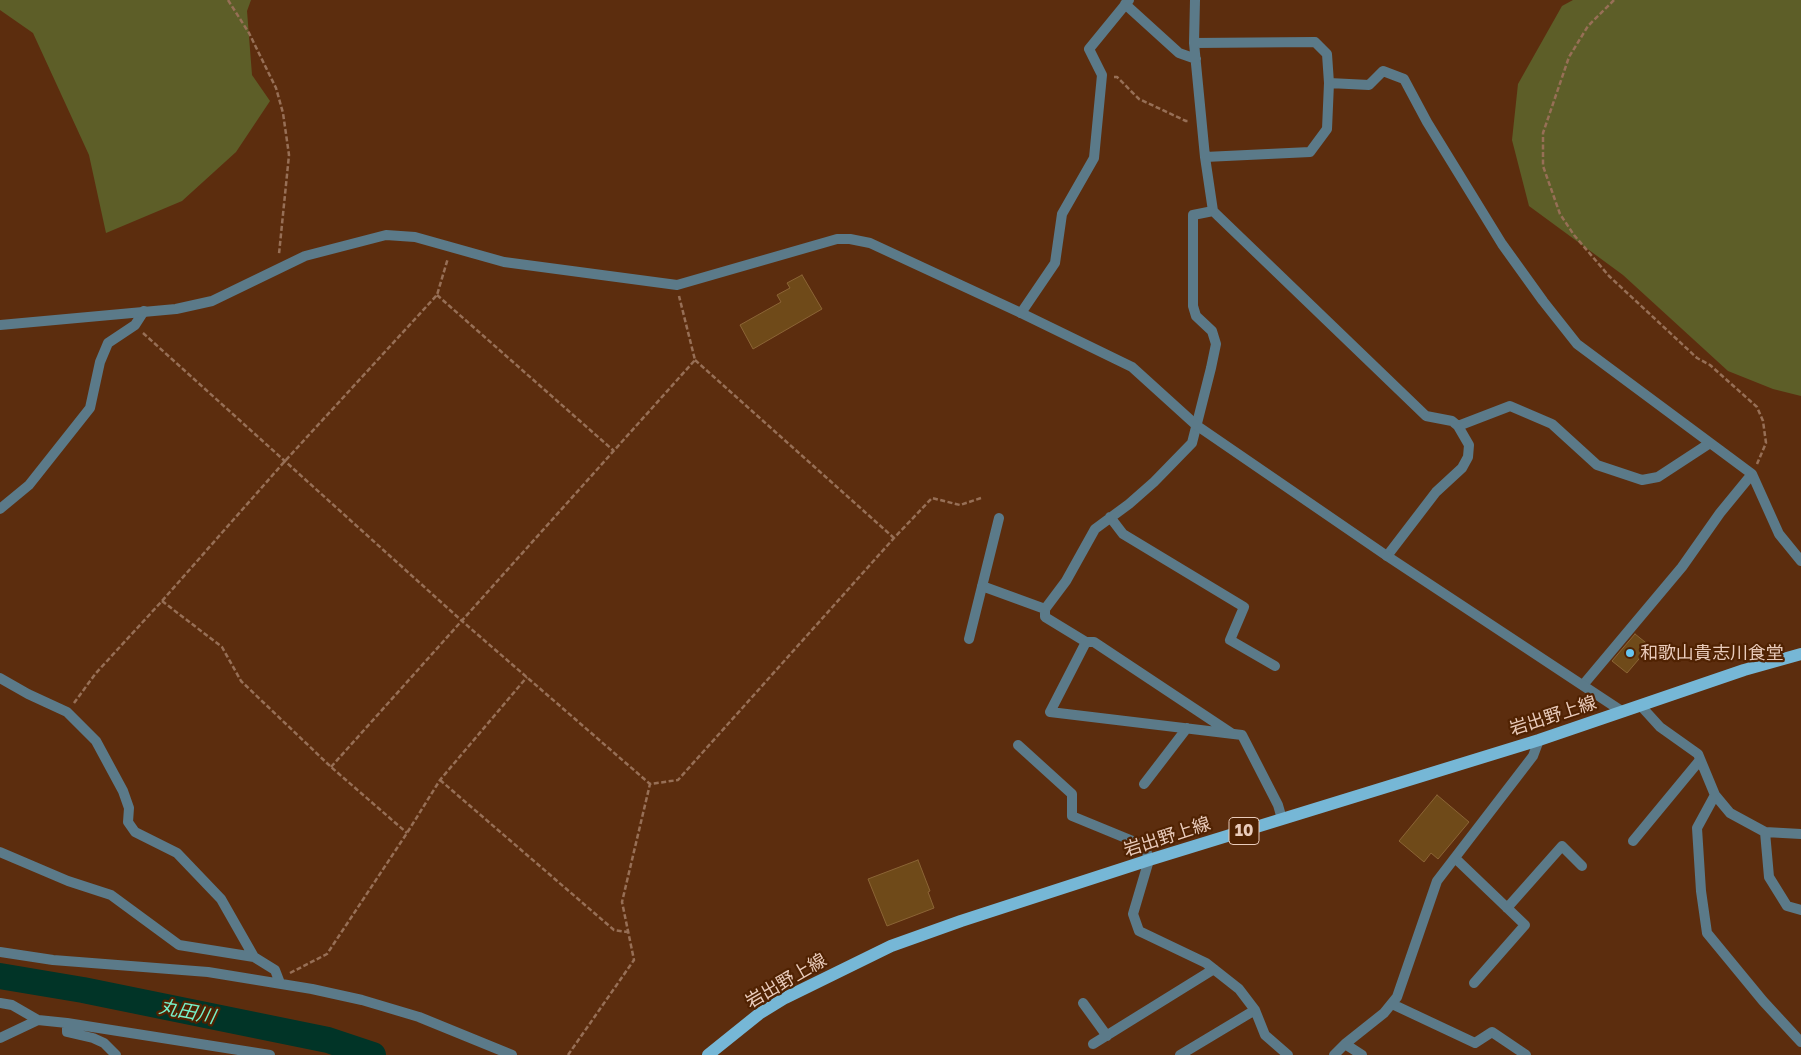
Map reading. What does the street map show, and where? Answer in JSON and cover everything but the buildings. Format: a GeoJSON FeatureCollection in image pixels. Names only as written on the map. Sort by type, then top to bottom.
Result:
{"type":"FeatureCollection","features":[{"type":"Feature","properties":{"kind":"main road","name":"岩出野上線"},"geometry":{"type":"LineString","coordinates":[[708,1055],[759,1014],[785,998],[891,946],[961,921],[1149,860],[1539,740],[1744,670],[1801,654]]}},
{"type":"Feature","properties":{"kind":"street"},"geometry":{"type":"LineString","coordinates":[[1195,0],[1194,43],[1213,211],[1426,416],[1452,421],[1458,426],[1469,445],[1468,457],[1462,468],[1436,492],[1388,556]]}},
{"type":"Feature","properties":{"kind":"street"},"geometry":{"type":"LineString","coordinates":[[1021,313],[1055,262],[1062,214],[1094,158],[1102,75],[1089,49],[1127,2],[1179,53],[1196,59]]}},
{"type":"Feature","properties":{"kind":"street"},"geometry":{"type":"LineString","coordinates":[[1194,43],[1315,42],[1327,54],[1329,83],[1327,129],[1310,152],[1206,158]]}},
{"type":"Feature","properties":{"kind":"street"},"geometry":{"type":"LineString","coordinates":[[1329,83],[1369,85],[1383,71],[1404,79],[1427,122],[1502,244],[1577,344],[1752,474],[1778,534],[1801,561]]}},
{"type":"Feature","properties":{"kind":"street"},"geometry":{"type":"LineString","coordinates":[[1213,211],[1193,215],[1193,306],[1196,316],[1212,331],[1216,344],[1192,443],[1154,482],[1129,504],[1110,516],[1095,529],[1066,581],[1045,609],[1045,617],[1086,642],[1094,642],[1232,734]]}},
{"type":"Feature","properties":{"kind":"street"},"geometry":{"type":"LineString","coordinates":[[0,325],[176,309],[212,301],[305,256],[386,235],[415,237],[504,262],[677,285],[836,239],[850,239],[870,243],[1021,313],[1132,368],[1196,425],[1388,556],[1624,712]]}},
{"type":"Feature","properties":{"kind":"street"},"geometry":{"type":"LineString","coordinates":[[0,509],[29,485],[90,408],[100,362],[108,344],[135,326],[144,311]]}},
{"type":"Feature","properties":{"kind":"street"},"geometry":{"type":"LineString","coordinates":[[1458,426],[1510,406],[1552,424],[1597,465],[1642,480],[1658,476],[1710,443]]}},
{"type":"Feature","properties":{"kind":"street"},"geometry":{"type":"LineString","coordinates":[[1583,685],[1682,567],[1720,513],[1752,474]]}},
{"type":"Feature","properties":{"kind":"street"},"geometry":{"type":"LineString","coordinates":[[1110,516],[1123,534],[1244,607],[1230,640],[1274,666]]}},
{"type":"Feature","properties":{"kind":"street"},"geometry":{"type":"LineString","coordinates":[[969,639],[999,518]]}},
{"type":"Feature","properties":{"kind":"street"},"geometry":{"type":"LineString","coordinates":[[982,586],[1045,609]]}},
{"type":"Feature","properties":{"kind":"street"},"geometry":{"type":"LineString","coordinates":[[1086,642],[1050,712],[1242,735],[1278,805],[1282,819]]}},
{"type":"Feature","properties":{"kind":"street"},"geometry":{"type":"LineString","coordinates":[[0,678],[28,694],[67,712],[96,741],[123,791],[129,808],[128,822],[134,832],[177,853],[221,899],[254,958]]}},
{"type":"Feature","properties":{"kind":"street"},"geometry":{"type":"LineString","coordinates":[[1640,705],[1660,727],[1698,754],[1715,795],[1730,813],[1765,832],[1801,834]]}},
{"type":"Feature","properties":{"kind":"street"},"geometry":{"type":"LineString","coordinates":[[1144,784],[1187,728]]}},
{"type":"Feature","properties":{"kind":"street"},"geometry":{"type":"LineString","coordinates":[[1334,1055],[1384,1013],[1397,997],[1437,881],[1533,756],[1539,740]]}},
{"type":"Feature","properties":{"kind":"street"},"geometry":{"type":"LineString","coordinates":[[1018,745],[1072,794],[1072,816],[1145,846],[1149,860],[1133,914],[1139,931],[1206,963],[1239,989],[1254,1010],[1265,1035],[1288,1055]]}},
{"type":"Feature","properties":{"kind":"street"},"geometry":{"type":"LineString","coordinates":[[1633,841],[1700,760]]}},
{"type":"Feature","properties":{"kind":"street"},"geometry":{"type":"LineString","coordinates":[[1715,795],[1697,828],[1701,891],[1707,932],[1763,1001],[1801,1042]]}},
{"type":"Feature","properties":{"kind":"street"},"geometry":{"type":"LineString","coordinates":[[1765,832],[1769,876],[1787,906],[1801,910]]}},
{"type":"Feature","properties":{"kind":"street"},"geometry":{"type":"LineString","coordinates":[[1507,908],[1562,846],[1582,866]]}},
{"type":"Feature","properties":{"kind":"street"},"geometry":{"type":"LineString","coordinates":[[0,852],[68,881],[111,895],[179,945],[254,958],[275,970],[280,983]]}},
{"type":"Feature","properties":{"kind":"street"},"geometry":{"type":"LineString","coordinates":[[1455,858],[1525,925],[1474,983]]}},
{"type":"Feature","properties":{"kind":"street"},"geometry":{"type":"LineString","coordinates":[[0,952],[53,960],[208,972],[280,983],[362,1000],[419,1017],[512,1055]]}},
{"type":"Feature","properties":{"kind":"street"},"geometry":{"type":"LineString","coordinates":[[1093,1044],[1214,969]]}},
{"type":"Feature","properties":{"kind":"street"},"geometry":{"type":"LineString","coordinates":[[0,1003],[12,1005],[38,1020],[68,1023],[270,1055]]}},
{"type":"Feature","properties":{"kind":"street"},"geometry":{"type":"LineString","coordinates":[[1083,1003],[1107,1036]]}},
{"type":"Feature","properties":{"kind":"street"},"geometry":{"type":"LineString","coordinates":[[1392,1004],[1475,1043],[1492,1032],[1526,1055]]}},
{"type":"Feature","properties":{"kind":"street"},"geometry":{"type":"LineString","coordinates":[[1180,1055],[1254,1010]]}},
{"type":"Feature","properties":{"kind":"street"},"geometry":{"type":"LineString","coordinates":[[0,1038],[38,1020]]}},
{"type":"Feature","properties":{"kind":"street"},"geometry":{"type":"LineString","coordinates":[[68,1023],[67,1032],[93,1038],[104,1043],[116,1055]]}},
{"type":"Feature","properties":{"kind":"street"},"geometry":{"type":"LineString","coordinates":[[1345,1044],[1362,1055]]}},
{"type":"Feature","properties":{"kind":"path"},"geometry":{"type":"LineString","coordinates":[[228,0],[248,33],[276,88],[283,113],[289,156],[278,268]]}},
{"type":"Feature","properties":{"kind":"path"},"geometry":{"type":"LineString","coordinates":[[1614,0],[1588,26],[1570,56],[1543,133],[1543,166],[1560,214],[1574,235],[1609,276],[1697,358],[1710,365],[1757,407],[1763,421],[1766,443],[1752,474]]}},
{"type":"Feature","properties":{"kind":"path"},"geometry":{"type":"LineString","coordinates":[[1102,75],[1117,77],[1139,99],[1186,120],[1203,122]]}},
{"type":"Feature","properties":{"kind":"path"},"geometry":{"type":"LineString","coordinates":[[67,712],[96,673],[285,461],[437,295],[452,247]]}},
{"type":"Feature","properties":{"kind":"path"},"geometry":{"type":"LineString","coordinates":[[677,285],[695,360],[894,538]]}},
{"type":"Feature","properties":{"kind":"path"},"geometry":{"type":"LineString","coordinates":[[437,295],[614,451]]}},
{"type":"Feature","properties":{"kind":"path"},"geometry":{"type":"LineString","coordinates":[[135,326],[462,621],[650,784],[678,780],[932,498],[960,505],[981,498]]}},
{"type":"Feature","properties":{"kind":"path"},"geometry":{"type":"LineString","coordinates":[[331,767],[695,360]]}},
{"type":"Feature","properties":{"kind":"path"},"geometry":{"type":"LineString","coordinates":[[162,601],[222,647],[241,681],[331,767],[408,833]]}},
{"type":"Feature","properties":{"kind":"path"},"geometry":{"type":"LineString","coordinates":[[280,983],[292,971],[328,954],[408,833],[440,780],[527,677]]}},
{"type":"Feature","properties":{"kind":"path"},"geometry":{"type":"LineString","coordinates":[[440,780],[614,930],[628,932]]}},
{"type":"Feature","properties":{"kind":"path"},"geometry":{"type":"LineString","coordinates":[[568,1055],[634,960],[622,902],[650,784]]}},
{"type":"Feature","properties":{"kind":"shaded area"},"geometry":{"type":"Polygon","coordinates":[[[0,0],[251,0],[247,11],[252,75],[270,101],[236,152],[182,201],[106,233],[89,155],[33,33],[0,10],[0,0]]]}},
{"type":"Feature","properties":{"kind":"shaded area"},"geometry":{"type":"Polygon","coordinates":[[[1573,0],[1801,0],[1801,396],[1773,389],[1728,371],[1623,275],[1529,206],[1512,140],[1518,84],[1562,6],[1573,0]]]}},
{"type":"Feature","properties":{"kind":"waterway","name":"丸田川"},"geometry":{"type":"LineString","coordinates":[[0,976],[83,990],[328,1040],[373,1055]]}},
{"type":"Feature","properties":{"kind":"place","name":"和歌山貴志川食堂"},"geometry":{"type":"Point","coordinates":[1630,653]}}]}
